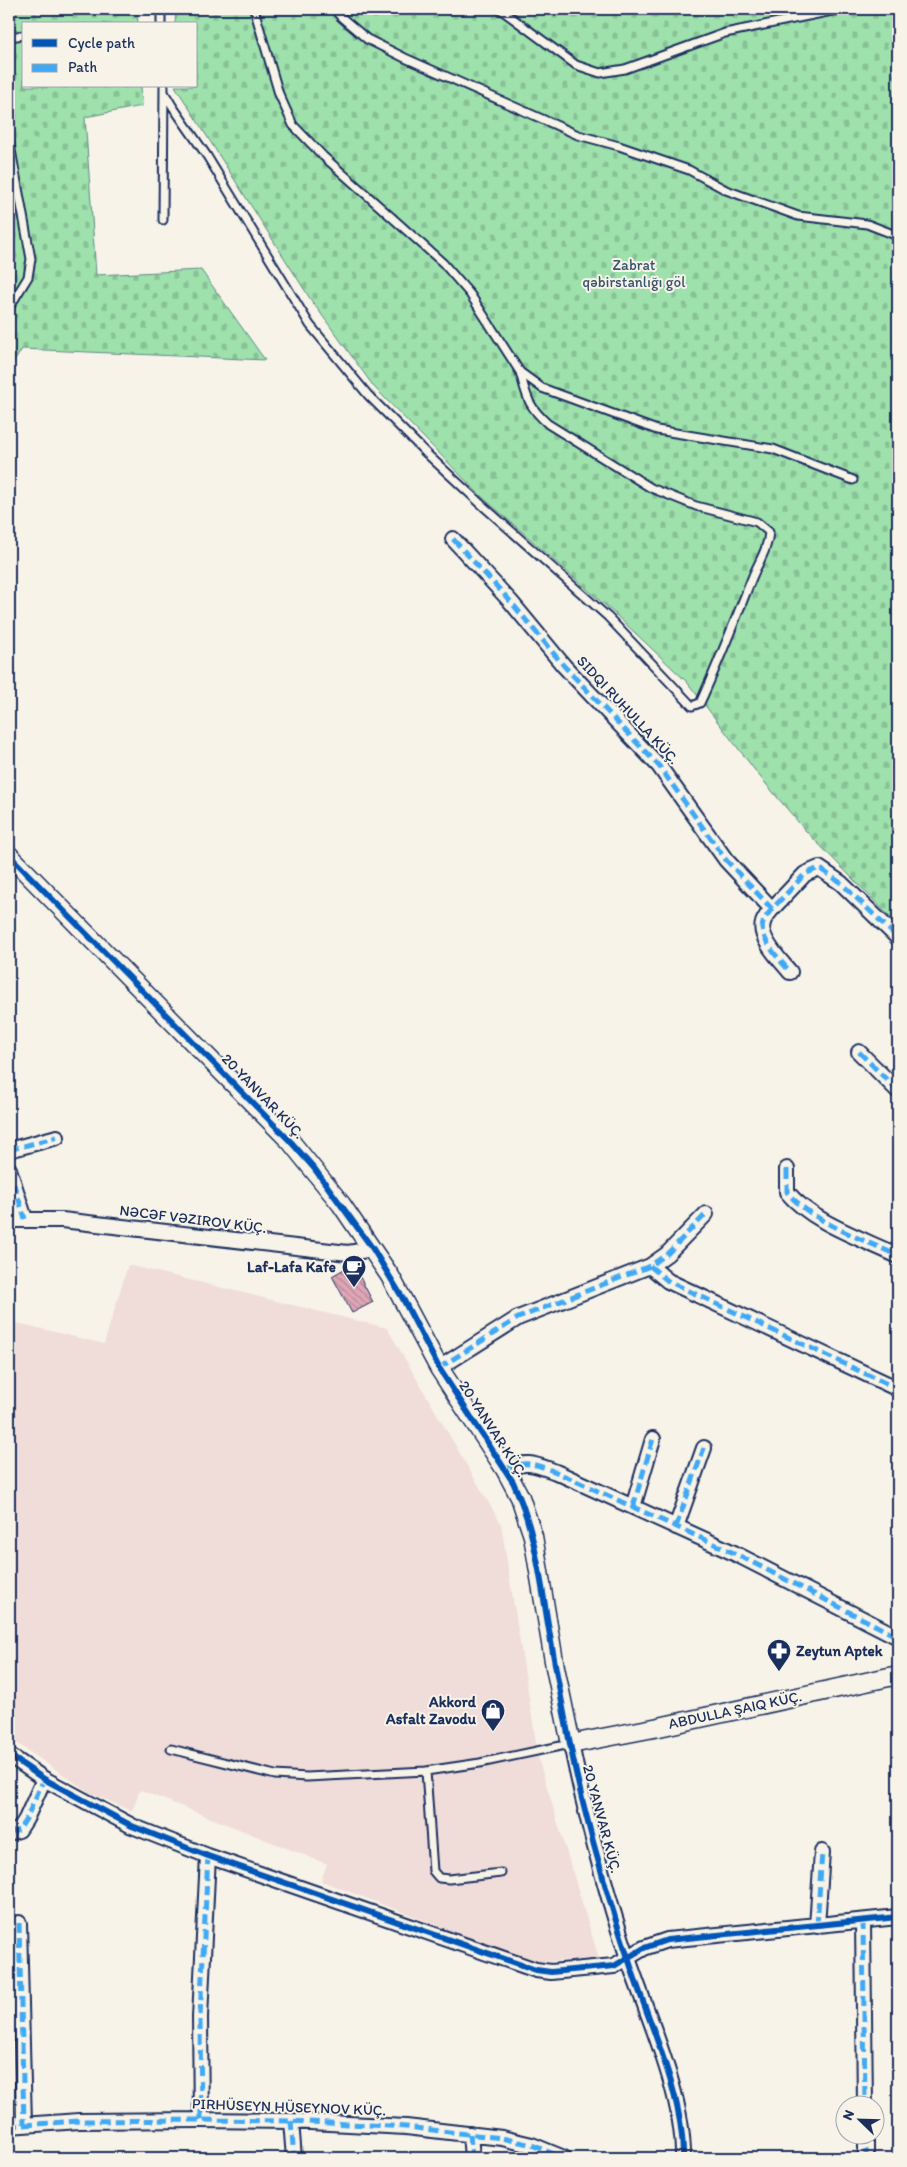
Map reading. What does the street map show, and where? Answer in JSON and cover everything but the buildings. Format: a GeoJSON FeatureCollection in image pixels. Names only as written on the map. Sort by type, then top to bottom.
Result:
{"type":"FeatureCollection","features":[{"type":"Feature","properties":{"kind":"street","name":"SIDQI RUHULLA KÜÇ."},"geometry":{"type":"LineString","coordinates":[[453,539],[511,602],[564,666],[659,766],[726,860],[772,909]]}},
{"type":"Feature","properties":{"kind":"street","name":"20 YANVAR KÜÇ."},"geometry":{"type":"LineString","coordinates":[[9,855],[291,1142],[314,1168],[373,1249],[402,1297],[439,1368],[505,1469],[520,1497],[533,1536],[555,1666],[582,1798],[628,1958],[675,2101],[683,2158]]}},
{"type":"Feature","properties":{"kind":"street"},"geometry":{"type":"LineString","coordinates":[[790,972],[767,942],[762,932],[762,923],[772,909],[806,874],[819,868],[841,883],[898,938]]}},
{"type":"Feature","properties":{"kind":"street"},"geometry":{"type":"LineString","coordinates":[[859,1052],[898,1091]]}},
{"type":"Feature","properties":{"kind":"street"},"geometry":{"type":"LineString","coordinates":[[9,1150],[57,1137]]}},
{"type":"Feature","properties":{"kind":"street"},"geometry":{"type":"LineString","coordinates":[[787,1168],[787,1192],[797,1204],[811,1214],[898,1256]]}},
{"type":"Feature","properties":{"kind":"street"},"geometry":{"type":"LineString","coordinates":[[9,1169],[25,1219]]}},
{"type":"Feature","properties":{"kind":"street"},"geometry":{"type":"LineString","coordinates":[[439,1368],[518,1318],[650,1266],[668,1254],[706,1214]]}},
{"type":"Feature","properties":{"kind":"street","name":"NƏCƏF VƏZIROV KÜÇ."},"geometry":{"type":"LineString","coordinates":[[9,1220],[62,1220],[348,1253],[373,1249]]}},
{"type":"Feature","properties":{"kind":"street"},"geometry":{"type":"LineString","coordinates":[[650,1266],[668,1281],[898,1389]]}},
{"type":"Feature","properties":{"kind":"street"},"geometry":{"type":"LineString","coordinates":[[633,1507],[653,1439]]}},
{"type":"Feature","properties":{"kind":"street"},"geometry":{"type":"LineString","coordinates":[[676,1527],[704,1448]]}},
{"type":"Feature","properties":{"kind":"street"},"geometry":{"type":"LineString","coordinates":[[505,1469],[520,1463],[533,1464],[556,1472],[734,1553],[898,1637]]}},
{"type":"Feature","properties":{"kind":"street","name":"ABDULLA ŞAIQ KÜÇ."},"geometry":{"type":"LineString","coordinates":[[571,1744],[898,1675]]}},
{"type":"Feature","properties":{"kind":"street"},"geometry":{"type":"LineString","coordinates":[[9,1755],[44,1779],[132,1826],[208,1856],[536,1970],[551,1972],[614,1966],[644,1948],[667,1940],[898,1917]]}},
{"type":"Feature","properties":{"kind":"street"},"geometry":{"type":"LineString","coordinates":[[9,1833],[19,1830],[23,1825],[44,1779]]}},
{"type":"Feature","properties":{"kind":"street"},"geometry":{"type":"LineString","coordinates":[[817,1926],[822,1852]]}},
{"type":"Feature","properties":{"kind":"street"},"geometry":{"type":"LineString","coordinates":[[201,2120],[200,2017],[208,1856]]}},
{"type":"Feature","properties":{"kind":"street"},"geometry":{"type":"LineString","coordinates":[[863,1921],[865,2094]]}},
{"type":"Feature","properties":{"kind":"street"},"geometry":{"type":"LineString","coordinates":[[19,1923],[24,2124]]}},
{"type":"Feature","properties":{"kind":"street","name":"PIRHÜSEYN HÜSEYNOV KÜÇ."},"geometry":{"type":"LineString","coordinates":[[9,2126],[80,2121],[201,2120],[291,2121],[406,2127],[470,2134],[532,2145],[564,2158]]}},
{"type":"Feature","properties":{"kind":"street"},"geometry":{"type":"LineString","coordinates":[[291,2121],[294,2158]]}},
{"type":"Feature","properties":{"kind":"street"},"geometry":{"type":"LineString","coordinates":[[470,2134],[472,2158]]}},
{"type":"Feature","properties":{"kind":"street"},"geometry":{"type":"LineString","coordinates":[[866,2144],[866,2158]]}},
{"type":"Feature","properties":{"kind":"lane"},"geometry":{"type":"LineString","coordinates":[[161,9],[161,22]]}},
{"type":"Feature","properties":{"kind":"lane"},"geometry":{"type":"LineString","coordinates":[[164,89],[173,107],[207,156],[310,325],[368,395],[482,505],[608,616],[692,706],[700,703],[768,544],[769,532],[757,522],[696,506],[651,488],[548,424],[534,412],[527,399],[520,372],[470,294],[443,263],[324,156],[293,125],[279,94],[254,9]]}},
{"type":"Feature","properties":{"kind":"lane"},"geometry":{"type":"LineString","coordinates":[[334,9],[367,39],[405,58],[578,135],[619,146],[689,170],[726,190],[798,216],[867,224],[898,236]]}},
{"type":"Feature","properties":{"kind":"lane"},"geometry":{"type":"LineString","coordinates":[[500,9],[576,65],[600,73],[626,69],[725,33],[842,9]]}},
{"type":"Feature","properties":{"kind":"lane"},"geometry":{"type":"LineString","coordinates":[[9,37],[22,35]]}},
{"type":"Feature","properties":{"kind":"lane"},"geometry":{"type":"LineString","coordinates":[[163,220],[164,89]]}},
{"type":"Feature","properties":{"kind":"lane"},"geometry":{"type":"LineString","coordinates":[[9,139],[31,259],[28,277],[9,308]]}},
{"type":"Feature","properties":{"kind":"lane"},"geometry":{"type":"LineString","coordinates":[[520,372],[542,388],[657,430],[773,449],[853,480]]}},
{"type":"Feature","properties":{"kind":"lane"},"geometry":{"type":"LineString","coordinates":[[171,1749],[275,1775],[307,1777],[426,1771],[480,1763],[571,1744]]}},
{"type":"Feature","properties":{"kind":"lane"},"geometry":{"type":"LineString","coordinates":[[426,1771],[432,1871],[438,1878],[449,1879],[501,1873]]}},
{"type":"Feature","properties":{"kind":"shaded area"},"geometry":{"type":"Polygon","coordinates":[[[128,1265],[387,1328],[501,1524],[539,1761],[599,1959],[534,1962],[321,1881],[327,1864],[140,1790],[132,1811],[89,1792],[9,1738],[9,1321],[104,1344],[128,1265]]]}},
{"type":"Feature","properties":{"kind":"green space"},"geometry":{"type":"Polygon","coordinates":[[[9,9],[137,9],[138,22],[22,22],[22,88],[141,88],[142,106],[85,117],[96,275],[201,270],[265,360],[22,349],[9,370],[9,9]]]}},
{"type":"Feature","properties":{"kind":"green space","name":"Zabrat qəbirstanlığı göl"},"geometry":{"type":"Polygon","coordinates":[[[176,9],[898,9],[898,925],[805,830],[761,778],[687,682],[615,614],[480,495],[374,387],[311,300],[176,88],[198,88],[198,22],[175,22],[176,9]]]}},
{"type":"Feature","properties":{"kind":"marked path"},"geometry":{"type":"LineString","coordinates":[[453,539],[511,602],[564,666],[659,766],[726,860],[772,909],[805,874],[819,868],[841,883],[898,938]]}},
{"type":"Feature","properties":{"kind":"marked path"},"geometry":{"type":"LineString","coordinates":[[772,909],[764,921],[762,929],[771,949],[790,972]]}},
{"type":"Feature","properties":{"kind":"marked path"},"geometry":{"type":"LineString","coordinates":[[859,1052],[898,1091]]}},
{"type":"Feature","properties":{"kind":"marked path"},"geometry":{"type":"LineString","coordinates":[[9,1150],[57,1137]]}},
{"type":"Feature","properties":{"kind":"marked path"},"geometry":{"type":"LineString","coordinates":[[9,1169],[25,1219]]}},
{"type":"Feature","properties":{"kind":"marked path"},"geometry":{"type":"LineString","coordinates":[[787,1169],[787,1192],[810,1213],[838,1229],[898,1256]]}},
{"type":"Feature","properties":{"kind":"marked path"},"geometry":{"type":"LineString","coordinates":[[439,1368],[518,1318],[650,1266],[667,1254],[706,1214]]}},
{"type":"Feature","properties":{"kind":"marked path"},"geometry":{"type":"LineString","coordinates":[[650,1266],[668,1281],[898,1389]]}},
{"type":"Feature","properties":{"kind":"marked path"},"geometry":{"type":"LineString","coordinates":[[633,1507],[653,1439]]}},
{"type":"Feature","properties":{"kind":"marked path"},"geometry":{"type":"LineString","coordinates":[[676,1527],[704,1448]]}},
{"type":"Feature","properties":{"kind":"marked path"},"geometry":{"type":"LineString","coordinates":[[505,1469],[531,1464],[556,1472],[734,1553],[898,1637]]}},
{"type":"Feature","properties":{"kind":"marked path"},"geometry":{"type":"LineString","coordinates":[[9,1833],[19,1830],[44,1779]]}},
{"type":"Feature","properties":{"kind":"marked path"},"geometry":{"type":"LineString","coordinates":[[817,1926],[822,1852]]}},
{"type":"Feature","properties":{"kind":"marked path"},"geometry":{"type":"LineString","coordinates":[[201,2120],[200,2017],[208,1856]]}},
{"type":"Feature","properties":{"kind":"marked path"},"geometry":{"type":"LineString","coordinates":[[863,1921],[865,2094]]}},
{"type":"Feature","properties":{"kind":"marked path"},"geometry":{"type":"LineString","coordinates":[[19,1923],[24,2124]]}},
{"type":"Feature","properties":{"kind":"marked path"},"geometry":{"type":"LineString","coordinates":[[9,2126],[79,2121],[201,2120],[291,2121],[406,2127],[502,2138],[532,2145],[564,2158]]}},
{"type":"Feature","properties":{"kind":"marked path"},"geometry":{"type":"LineString","coordinates":[[291,2121],[294,2158]]}},
{"type":"Feature","properties":{"kind":"marked path"},"geometry":{"type":"LineString","coordinates":[[470,2134],[472,2158]]}},
{"type":"Feature","properties":{"kind":"marked path"},"geometry":{"type":"LineString","coordinates":[[866,2144],[866,2158]]}},
{"type":"Feature","properties":{"kind":"cycle path"},"geometry":{"type":"LineString","coordinates":[[9,855],[291,1142],[314,1168],[373,1249],[402,1297],[439,1368],[513,1482],[526,1516],[539,1569],[572,1755],[582,1799],[619,1930],[673,2088],[682,2135],[683,2158]]}},
{"type":"Feature","properties":{"kind":"cycle path"},"geometry":{"type":"LineString","coordinates":[[9,1755],[44,1779],[132,1826],[208,1856],[536,1970],[551,1972],[614,1966],[644,1948],[667,1940],[898,1917]]}},
{"type":"Feature","properties":{"kind":"place","name":"Laf-Lafa Kafe"},"geometry":{"type":"Point","coordinates":[354,1288]}},
{"type":"Feature","properties":{"kind":"place","name":"Zeytun Aptek"},"geometry":{"type":"Point","coordinates":[779,1672]}},
{"type":"Feature","properties":{"kind":"place","name":"Akkord Asfalt Zavodu"},"geometry":{"type":"Point","coordinates":[493,1732]}}]}
